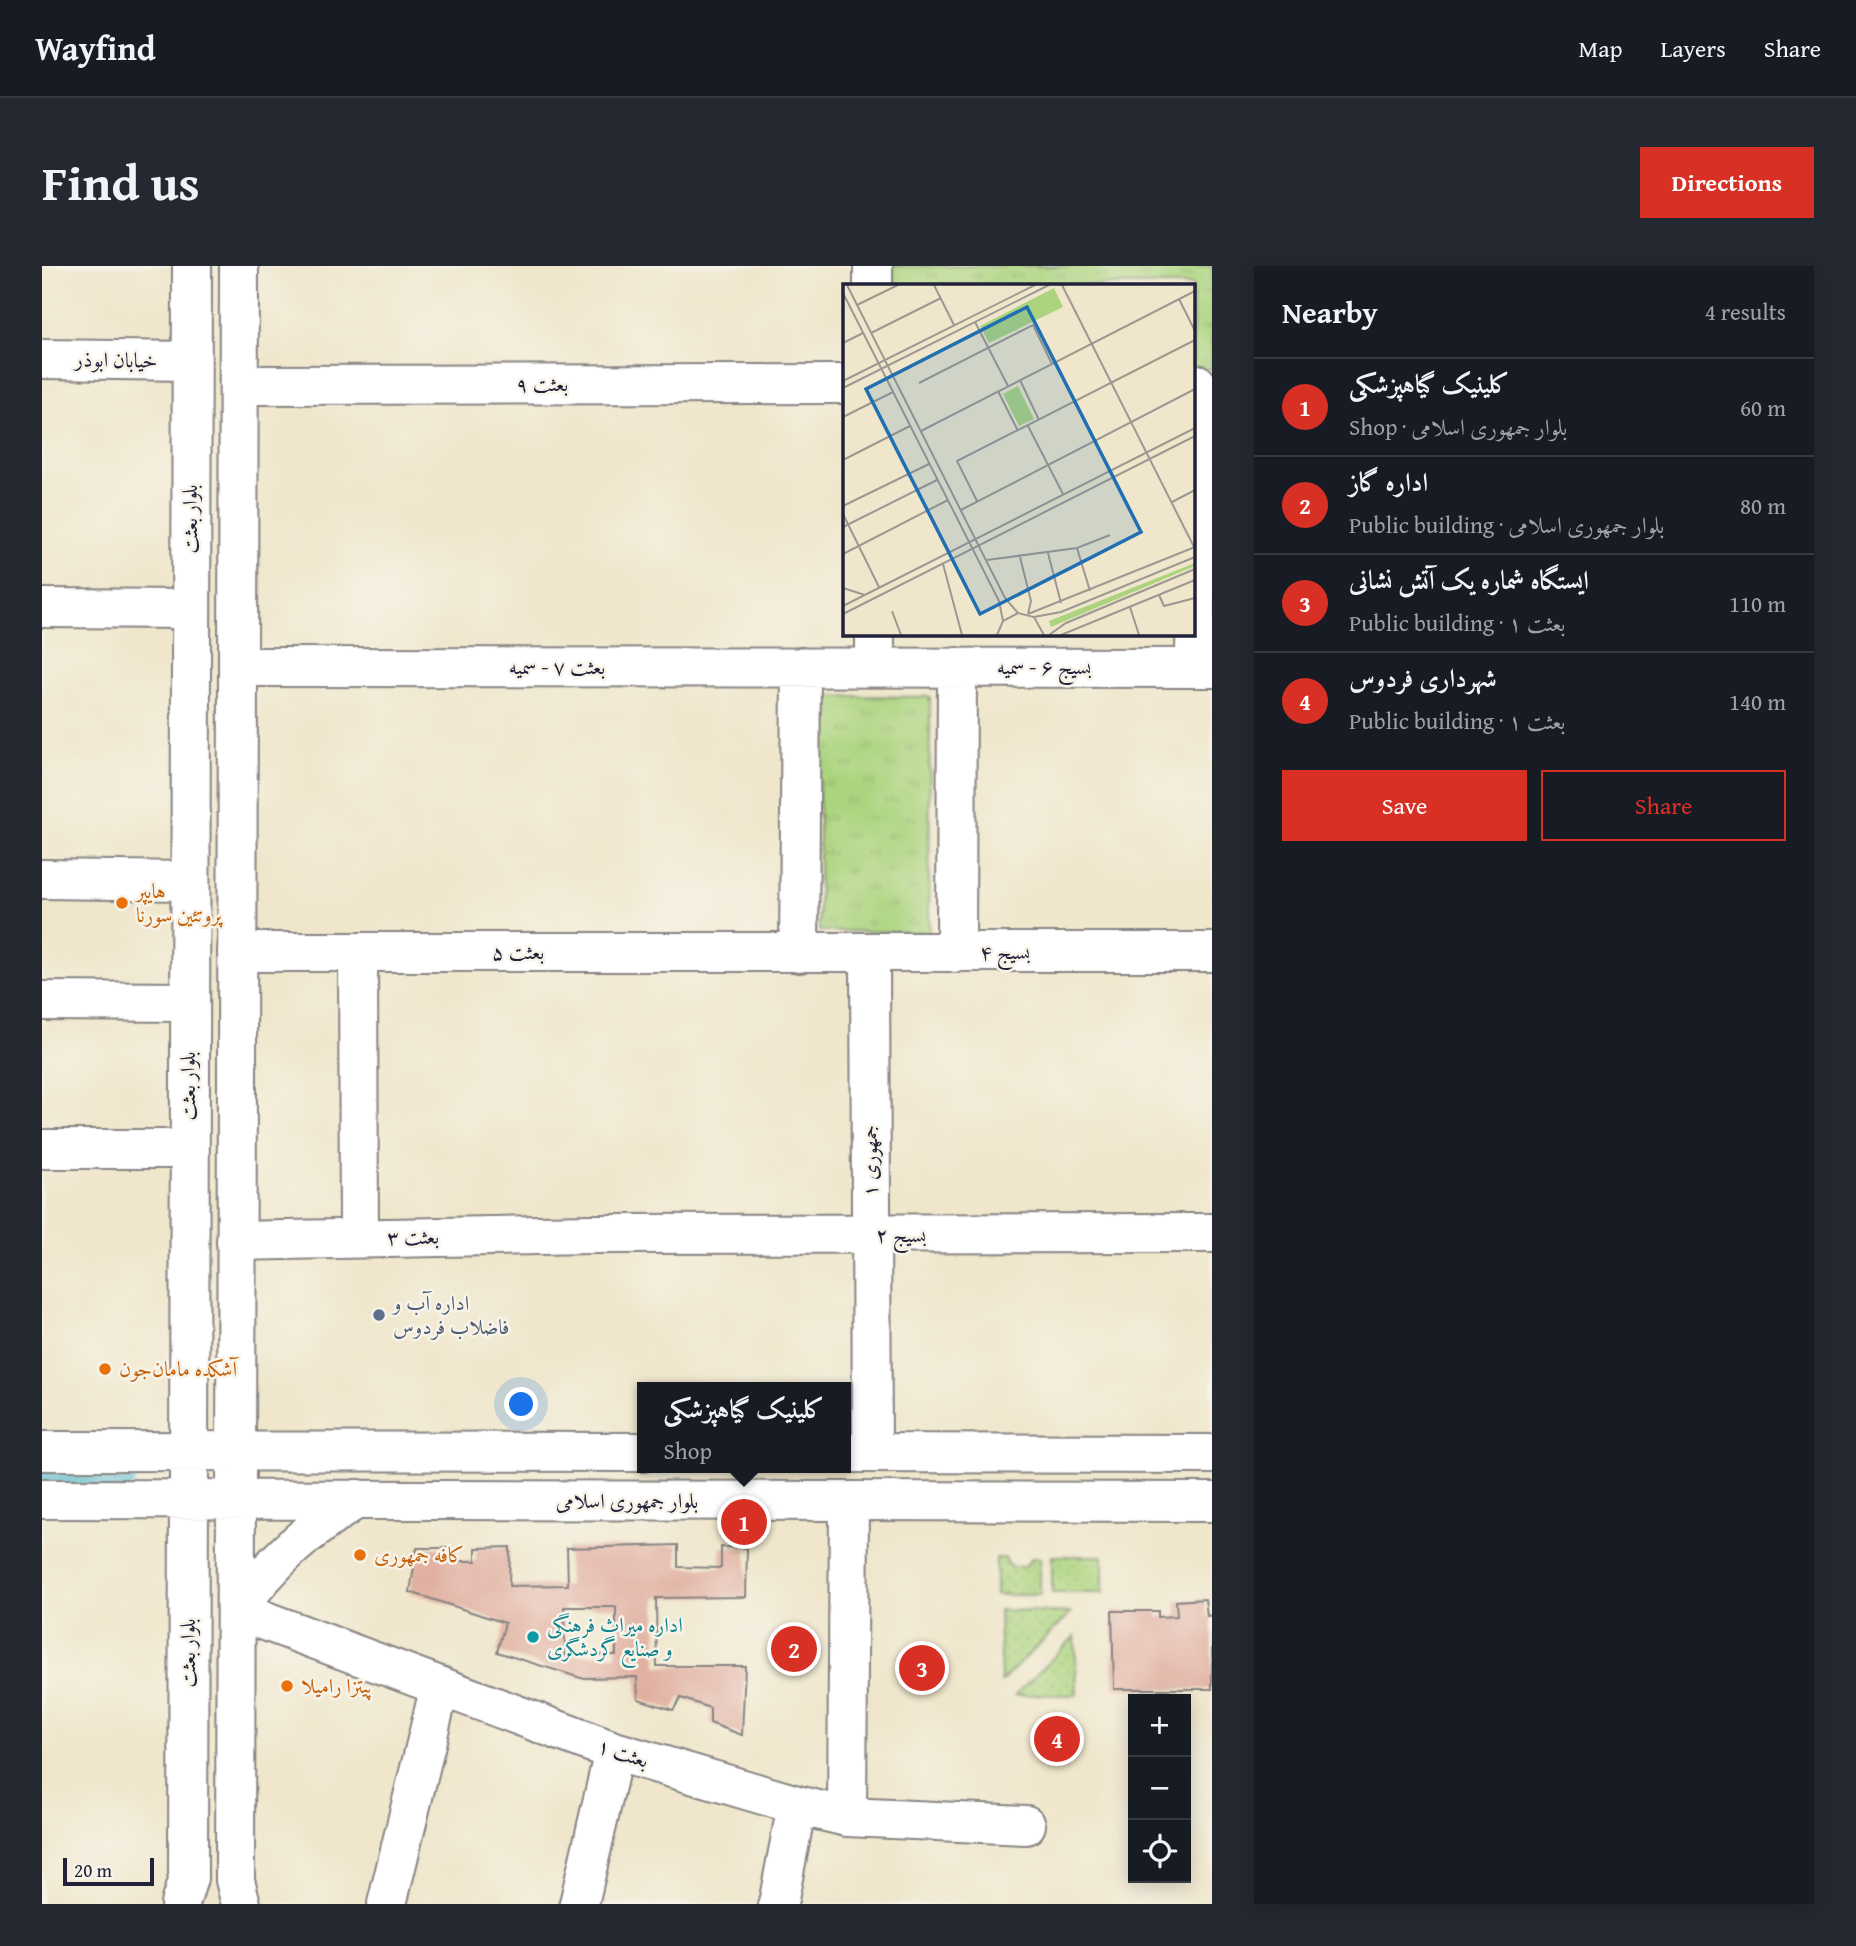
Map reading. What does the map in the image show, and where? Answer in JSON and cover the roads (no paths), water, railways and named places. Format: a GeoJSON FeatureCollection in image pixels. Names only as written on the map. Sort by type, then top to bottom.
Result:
{"type":"FeatureCollection","features":[{"type":"Feature","properties":{"kind":"street","name":"بلوار بعثت"},"geometry":{"type":"LineString","coordinates":[[180,1904],[188,1878],[188,1002],[192,266]]}},
{"type":"Feature","properties":{"kind":"street"},"geometry":{"type":"LineString","coordinates":[[239,266],[235,1880],[241,1904]]}},
{"type":"Feature","properties":{"kind":"street"},"geometry":{"type":"LineString","coordinates":[[873,266],[873,284]]}},
{"type":"Feature","properties":{"kind":"street","name":"خیابان ابوذر"},"geometry":{"type":"LineString","coordinates":[[42,359],[191,361]]}},
{"type":"Feature","properties":{"kind":"street","name":"بعثت ۹"},"geometry":{"type":"LineString","coordinates":[[239,385],[843,384]]}},
{"type":"Feature","properties":{"kind":"street"},"geometry":{"type":"LineString","coordinates":[[1200,384],[1204,668]]}},
{"type":"Feature","properties":{"kind":"street"},"geometry":{"type":"LineString","coordinates":[[42,608],[190,609]]}},
{"type":"Feature","properties":{"kind":"street","name":"بسیج ۶ - سمیه"},"geometry":{"type":"LineString","coordinates":[[875,650],[957,667],[1204,668]]}},
{"type":"Feature","properties":{"kind":"street","name":"بعثت ۷ - سمیه"},"geometry":{"type":"LineString","coordinates":[[238,667],[800,667],[875,650]]}},
{"type":"Feature","properties":{"kind":"street"},"geometry":{"type":"LineString","coordinates":[[799,953],[800,667]]}},
{"type":"Feature","properties":{"kind":"street"},"geometry":{"type":"LineString","coordinates":[[956,953],[957,667]]}},
{"type":"Feature","properties":{"kind":"street"},"geometry":{"type":"LineString","coordinates":[[42,879],[189,881]]}},
{"type":"Feature","properties":{"kind":"street","name":"بعثت ۵"},"geometry":{"type":"LineString","coordinates":[[237,952],[799,953]]}},
{"type":"Feature","properties":{"kind":"street"},"geometry":{"type":"LineString","coordinates":[[358,952],[359,1238]]}},
{"type":"Feature","properties":{"kind":"street","name":"بسیج ۴"},"geometry":{"type":"LineString","coordinates":[[799,953],[1212,952]]}},
{"type":"Feature","properties":{"kind":"street","name":"جمهوری ۱"},"geometry":{"type":"LineString","coordinates":[[859,1453],[870,1235],[870,953]]}},
{"type":"Feature","properties":{"kind":"street"},"geometry":{"type":"LineString","coordinates":[[42,1000],[188,1002]]}},
{"type":"Feature","properties":{"kind":"street"},"geometry":{"type":"LineString","coordinates":[[42,1149],[188,1149]]}},
{"type":"Feature","properties":{"kind":"street","name":"بسیج ۲"},"geometry":{"type":"LineString","coordinates":[[591,1234],[1212,1233]]}},
{"type":"Feature","properties":{"kind":"street","name":"بعثت ۳"},"geometry":{"type":"LineString","coordinates":[[236,1241],[591,1234]]}},
{"type":"Feature","properties":{"kind":"street"},"geometry":{"type":"LineString","coordinates":[[42,1451],[637,1452]]}},
{"type":"Feature","properties":{"kind":"street"},"geometry":{"type":"LineString","coordinates":[[859,1453],[1212,1454]]}},
{"type":"Feature","properties":{"kind":"street","name":"بلوار جمهوری اسلامی"},"geometry":{"type":"LineString","coordinates":[[42,1499],[1212,1502]]}},
{"type":"Feature","properties":{"kind":"street"},"geometry":{"type":"LineString","coordinates":[[236,1610],[270,1566],[312,1528],[357,1499]]}},
{"type":"Feature","properties":{"kind":"street"},"geometry":{"type":"LineString","coordinates":[[847,1817],[849,1502]]}},
{"type":"Feature","properties":{"kind":"street","name":"بعثت ۱"},"geometry":{"type":"LineString","coordinates":[[236,1610],[614,1751],[797,1805],[847,1817],[1026,1825]]}},
{"type":"Feature","properties":{"kind":"street"},"geometry":{"type":"LineString","coordinates":[[387,1904],[440,1686]]}},
{"type":"Feature","properties":{"kind":"street"},"geometry":{"type":"LineString","coordinates":[[579,1904],[614,1751]]}},
{"type":"Feature","properties":{"kind":"street"},"geometry":{"type":"LineString","coordinates":[[778,1904],[797,1805]]}},
{"type":"Feature","properties":{"kind":"waterway"},"geometry":{"type":"LineString","coordinates":[[42,1473],[110,1473]]}},
{"type":"Feature","properties":{"kind":"place","name":"هایپر پروتئین سورنا"},"geometry":{"type":"Point","coordinates":[122,903]}},
{"type":"Feature","properties":{"kind":"place","name":"اداره آب و فاضلاب فردوس"},"geometry":{"type":"Point","coordinates":[379,1315]}},
{"type":"Feature","properties":{"kind":"place","name":"آشکده مامان‌جون"},"geometry":{"type":"Point","coordinates":[105,1369]}},
{"type":"Feature","properties":{"kind":"place","name":"کلینیک گیاهپزشکی"},"geometry":{"type":"Point","coordinates":[744,1522]}},
{"type":"Feature","properties":{"kind":"place","name":"کافه جمهوری"},"geometry":{"type":"Point","coordinates":[360,1555]}},
{"type":"Feature","properties":{"kind":"place","name":"اداره میراث فرهنگی و صنایع گردشگری"},"geometry":{"type":"Point","coordinates":[533,1637]}},
{"type":"Feature","properties":{"kind":"place","name":"اداره گاز"},"geometry":{"type":"Point","coordinates":[794,1649]}},
{"type":"Feature","properties":{"kind":"place","name":"ایستگاه شماره یک آتش نشانی"},"geometry":{"type":"Point","coordinates":[922,1668]}},
{"type":"Feature","properties":{"kind":"place","name":"پیتزا رامیلا"},"geometry":{"type":"Point","coordinates":[287,1686]}},
{"type":"Feature","properties":{"kind":"place","name":"شهرداری فردوس"},"geometry":{"type":"Point","coordinates":[1057,1739]}}]}
